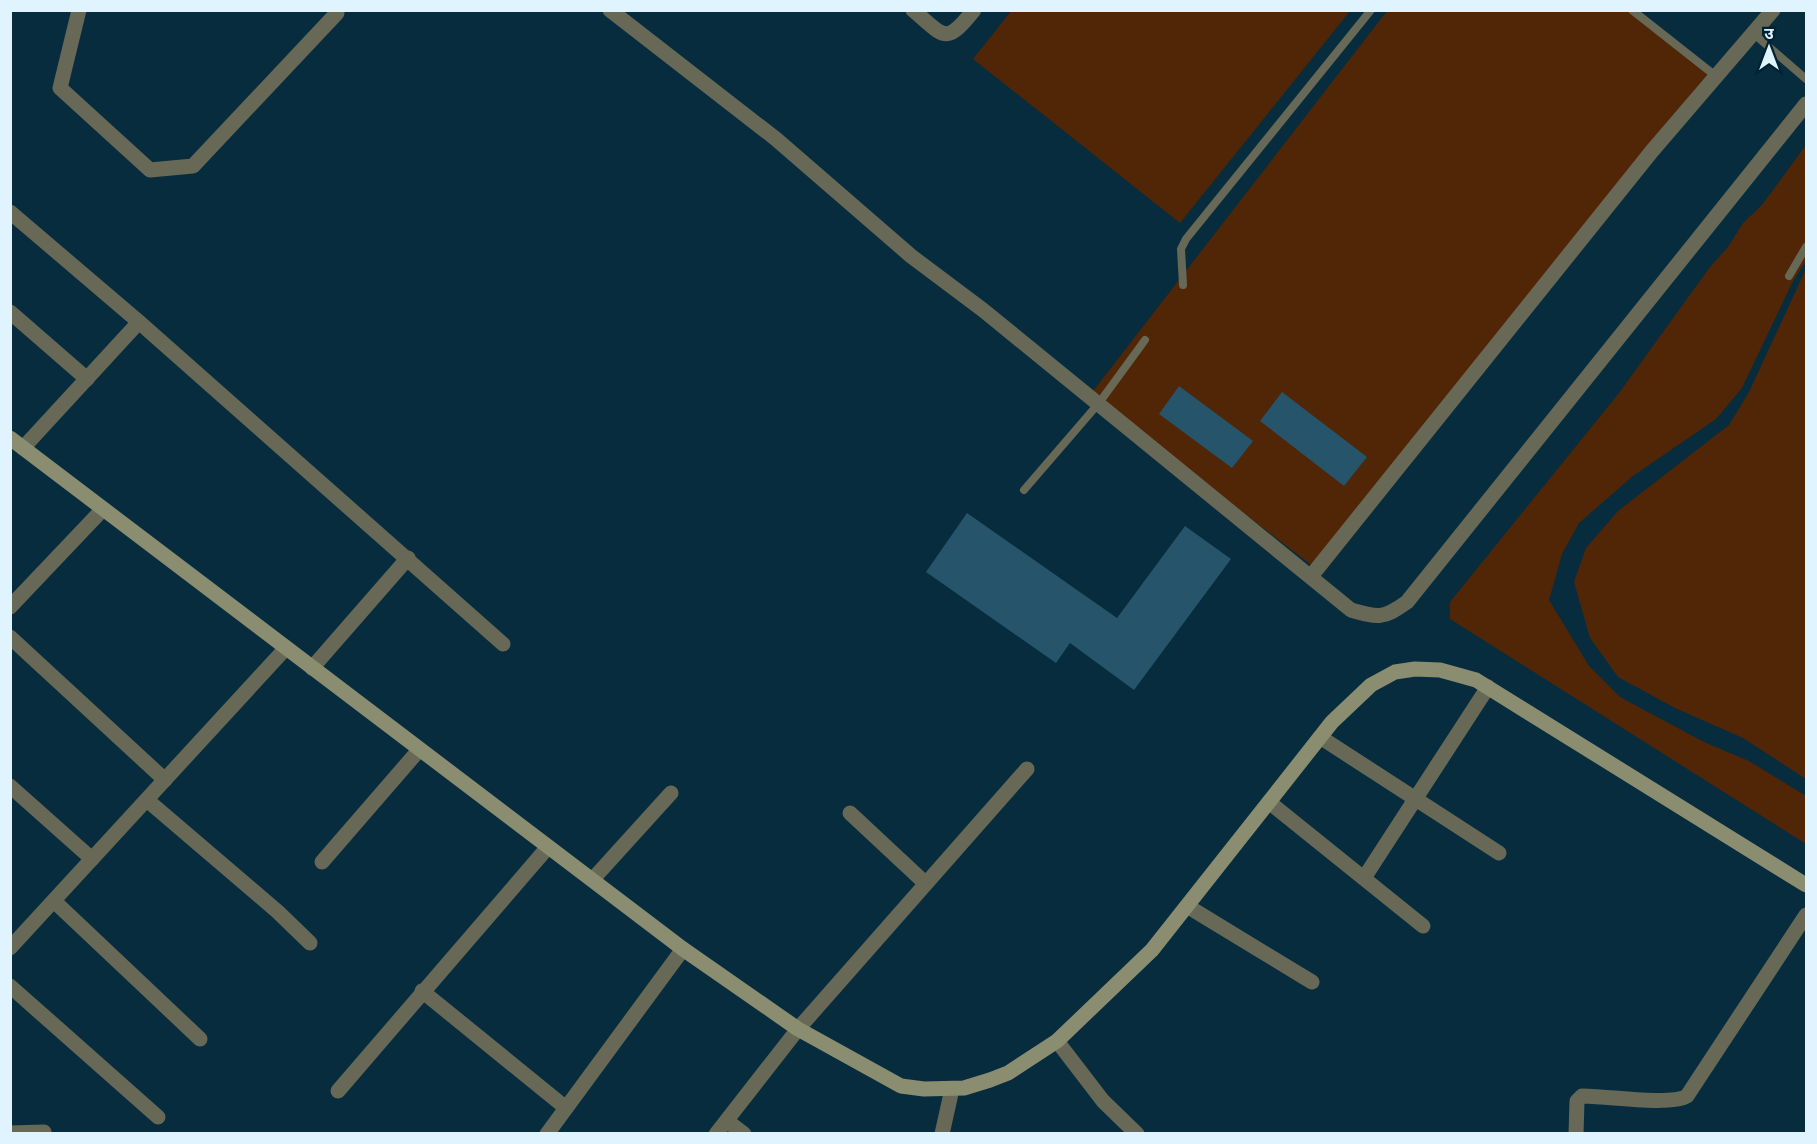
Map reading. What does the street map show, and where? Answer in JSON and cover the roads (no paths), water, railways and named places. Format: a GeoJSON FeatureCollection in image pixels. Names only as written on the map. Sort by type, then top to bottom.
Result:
{"type":"FeatureCollection","features":[{"type":"Feature","properties":{"kind":"street"},"geometry":{"type":"LineString","coordinates":[[79,10],[60,87],[150,170],[193,166],[341,11]]}},
{"type":"Feature","properties":{"kind":"street"},"geometry":{"type":"LineString","coordinates":[[610,10],[776,139],[911,256],[1098,403],[1351,609],[1376,617],[1390,614],[1407,602],[1806,104]]}},
{"type":"Feature","properties":{"kind":"street"},"geometry":{"type":"LineString","coordinates":[[913,10],[942,34],[949,35],[957,32],[974,10]]}},
{"type":"Feature","properties":{"kind":"street"},"geometry":{"type":"LineString","coordinates":[[1312,575],[1652,151],[1773,10]]}},
{"type":"Feature","properties":{"kind":"street"},"geometry":{"type":"LineString","coordinates":[[10,212],[139,322],[503,644]]}},
{"type":"Feature","properties":{"kind":"street"},"geometry":{"type":"LineString","coordinates":[[10,312],[87,379]]}},
{"type":"Feature","properties":{"kind":"street"},"geometry":{"type":"LineString","coordinates":[[23,448],[139,322]]}},
{"type":"Feature","properties":{"kind":"street"},"geometry":{"type":"LineString","coordinates":[[10,438],[683,949],[798,1029],[901,1086],[964,1088],[1008,1073],[1058,1041],[1152,950],[1320,737],[1371,685],[1395,672],[1415,669],[1440,670],[1476,680],[1806,885]]}},
{"type":"Feature","properties":{"kind":"street"},"geometry":{"type":"LineString","coordinates":[[10,607],[103,509]]}},
{"type":"Feature","properties":{"kind":"street"},"geometry":{"type":"LineString","coordinates":[[312,668],[408,558]]}},
{"type":"Feature","properties":{"kind":"street"},"geometry":{"type":"LineString","coordinates":[[10,637],[165,780]]}},
{"type":"Feature","properties":{"kind":"street"},"geometry":{"type":"LineString","coordinates":[[10,948],[286,648]]}},
{"type":"Feature","properties":{"kind":"street"},"geometry":{"type":"LineString","coordinates":[[1364,878],[1488,687]]}},
{"type":"Feature","properties":{"kind":"street"},"geometry":{"type":"LineString","coordinates":[[1320,737],[1499,853]]}},
{"type":"Feature","properties":{"kind":"street"},"geometry":{"type":"LineString","coordinates":[[322,862],[419,750]]}},
{"type":"Feature","properties":{"kind":"street"},"geometry":{"type":"LineString","coordinates":[[716,1134],[798,1029],[1027,769]]}},
{"type":"Feature","properties":{"kind":"street"},"geometry":{"type":"LineString","coordinates":[[10,786],[92,859]]}},
{"type":"Feature","properties":{"kind":"street"},"geometry":{"type":"LineString","coordinates":[[593,879],[671,793]]}},
{"type":"Feature","properties":{"kind":"street"},"geometry":{"type":"LineString","coordinates":[[147,800],[278,912],[310,943]]}},
{"type":"Feature","properties":{"kind":"street"},"geometry":{"type":"LineString","coordinates":[[1269,802],[1423,926]]}},
{"type":"Feature","properties":{"kind":"street"},"geometry":{"type":"LineString","coordinates":[[850,813],[925,883]]}},
{"type":"Feature","properties":{"kind":"street"},"geometry":{"type":"LineString","coordinates":[[338,1091],[548,847]]}},
{"type":"Feature","properties":{"kind":"street"},"geometry":{"type":"LineString","coordinates":[[54,901],[200,1039]]}},
{"type":"Feature","properties":{"kind":"street"},"geometry":{"type":"LineString","coordinates":[[1187,906],[1312,982]]}},
{"type":"Feature","properties":{"kind":"street"},"geometry":{"type":"LineString","coordinates":[[1576,1134],[1577,1101],[1582,1096],[1652,1100],[1681,1100],[1688,1096],[1806,915]]}},
{"type":"Feature","properties":{"kind":"street"},"geometry":{"type":"LineString","coordinates":[[547,1134],[683,949]]}},
{"type":"Feature","properties":{"kind":"street"},"geometry":{"type":"LineString","coordinates":[[10,986],[158,1117]]}},
{"type":"Feature","properties":{"kind":"street"},"geometry":{"type":"LineString","coordinates":[[422,991],[566,1108]]}},
{"type":"Feature","properties":{"kind":"street"},"geometry":{"type":"LineString","coordinates":[[1058,1041],[1103,1101],[1137,1134]]}},
{"type":"Feature","properties":{"kind":"street"},"geometry":{"type":"LineString","coordinates":[[942,1134],[952,1089]]}},
{"type":"Feature","properties":{"kind":"street"},"geometry":{"type":"LineString","coordinates":[[728,1120],[744,1134]]}},
{"type":"Feature","properties":{"kind":"street"},"geometry":{"type":"LineString","coordinates":[[10,1133],[44,1132]]}},
{"type":"Feature","properties":{"kind":"lane"},"geometry":{"type":"LineString","coordinates":[[1184,285],[1181,249],[1186,239],[1371,10]]}},
{"type":"Feature","properties":{"kind":"lane"},"geometry":{"type":"LineString","coordinates":[[1632,10],[1717,77]]}},
{"type":"Feature","properties":{"kind":"lane"},"geometry":{"type":"LineString","coordinates":[[1754,34],[1806,79]]}},
{"type":"Feature","properties":{"kind":"lane"},"geometry":{"type":"LineString","coordinates":[[1789,276],[1806,247]]}},
{"type":"Feature","properties":{"kind":"lane"},"geometry":{"type":"LineString","coordinates":[[1024,490],[1098,403],[1144,340]]}}]}
